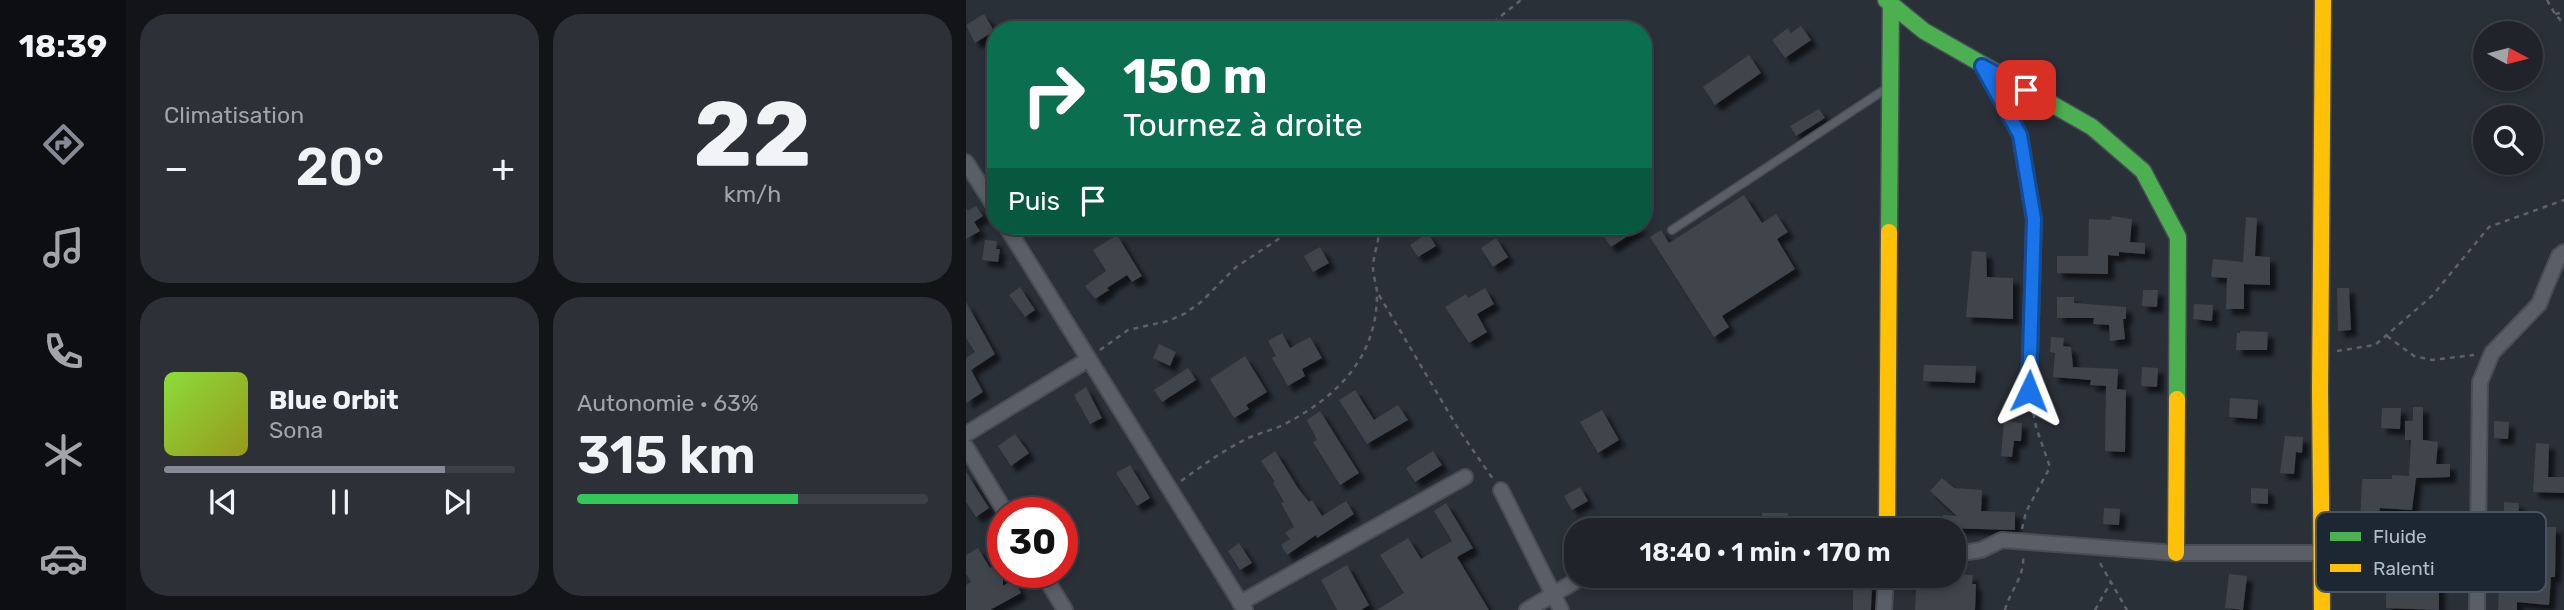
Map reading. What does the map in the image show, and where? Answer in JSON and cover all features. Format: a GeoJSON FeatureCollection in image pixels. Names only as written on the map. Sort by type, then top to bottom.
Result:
{"type":"FeatureCollection","features":[{"type":"Feature","properties":{"kind":"street"},"geometry":{"type":"LineString","coordinates":[[2322,512],[2323,0]]}},
{"type":"Feature","properties":{"kind":"street"},"geometry":{"type":"LineString","coordinates":[[1890,1],[1924,31],[2092,127],[2143,171],[2178,237],[2176,553]]}},
{"type":"Feature","properties":{"kind":"street"},"geometry":{"type":"LineString","coordinates":[[1887,518],[1890,1]]}},
{"type":"Feature","properties":{"kind":"street"},"geometry":{"type":"LineString","coordinates":[[1982,66],[2020,135],[2034,219],[2029,391]]}},
{"type":"Feature","properties":{"kind":"street"},"geometry":{"type":"LineString","coordinates":[[966,162],[987,195]]}},
{"type":"Feature","properties":{"kind":"street"},"geometry":{"type":"LineString","coordinates":[[1012,235],[1242,606],[1465,477]]}},
{"type":"Feature","properties":{"kind":"street"},"geometry":{"type":"LineString","coordinates":[[2478,512],[2480,382],[2492,353],[2539,304],[2564,252]]}},
{"type":"Feature","properties":{"kind":"street"},"geometry":{"type":"LineString","coordinates":[[966,434],[1089,359]]}},
{"type":"Feature","properties":{"kind":"street"},"geometry":{"type":"LineString","coordinates":[[966,447],[996,497]]}},
{"type":"Feature","properties":{"kind":"street"},"geometry":{"type":"LineString","coordinates":[[1501,490],[1561,610]]}},
{"type":"Feature","properties":{"kind":"street"},"geometry":{"type":"LineString","coordinates":[[1966,552],[1981,550],[2002,540],[2176,553],[2316,553]]}},
{"type":"Feature","properties":{"kind":"street"},"geometry":{"type":"LineString","coordinates":[[1052,588],[1065,610]]}},
{"type":"Feature","properties":{"kind":"street"},"geometry":{"type":"LineString","coordinates":[[1527,610],[1564,588]]}},
{"type":"Feature","properties":{"kind":"street"},"geometry":{"type":"LineString","coordinates":[[1884,610],[1885,588]]}},
{"type":"Feature","properties":{"kind":"street"},"geometry":{"type":"LineString","coordinates":[[2322,592],[2322,610]]}},
{"type":"Feature","properties":{"kind":"street"},"geometry":{"type":"LineString","coordinates":[[2477,592],[2477,610]]}},
{"type":"Feature","properties":{"kind":"lane"},"geometry":{"type":"LineString","coordinates":[[1672,230],[1891,86]]}},
{"type":"Feature","properties":{"kind":"path"},"geometry":{"type":"LineString","coordinates":[[1495,21],[1521,0]]}},
{"type":"Feature","properties":{"kind":"path"},"geometry":{"type":"LineString","coordinates":[[2547,0],[2564,24]]}},
{"type":"Feature","properties":{"kind":"path"},"geometry":{"type":"LineString","coordinates":[[2555,14],[2564,12]]}},
{"type":"Feature","properties":{"kind":"path"},"geometry":{"type":"LineString","coordinates":[[2320,354],[2375,345],[2432,296],[2489,227],[2564,200]]}},
{"type":"Feature","properties":{"kind":"path"},"geometry":{"type":"LineString","coordinates":[[1089,359],[1128,330],[1168,321],[1184,314],[1201,302],[1236,267],[1284,235]]}},
{"type":"Feature","properties":{"kind":"path"},"geometry":{"type":"LineString","coordinates":[[1170,489],[1210,460],[1249,438],[1283,425],[1351,375],[1365,353],[1374,319],[1377,293],[1373,267],[1377,235]]}},
{"type":"Feature","properties":{"kind":"path"},"geometry":{"type":"LineString","coordinates":[[1377,293],[1458,430],[1501,490]]}},
{"type":"Feature","properties":{"kind":"path"},"geometry":{"type":"LineString","coordinates":[[2386,335],[2414,356],[2432,359],[2492,353]]}},
{"type":"Feature","properties":{"kind":"path"},"geometry":{"type":"LineString","coordinates":[[2005,610],[2024,559],[2020,541],[2026,512],[2050,467],[2036,427],[2029,391]]}},
{"type":"Feature","properties":{"kind":"path"},"geometry":{"type":"LineString","coordinates":[[2091,548],[2127,610]]}},
{"type":"Feature","properties":{"kind":"path"},"geometry":{"type":"LineString","coordinates":[[2095,610],[2111,582]]}},
{"type":"Feature","properties":{"kind":"building"},"geometry":{"type":"Polygon","coordinates":[[[984,14],[988,21],[987,35],[975,43],[966,25],[984,14]]]}},
{"type":"Feature","properties":{"kind":"building"},"geometry":{"type":"Polygon","coordinates":[[[1801,26],[1811,40],[1785,58],[1772,40],[1788,28],[1791,33],[1801,26]]]}},
{"type":"Feature","properties":{"kind":"building"},"geometry":{"type":"Polygon","coordinates":[[[1749,55],[1761,73],[1715,105],[1703,87],[1749,55]]]}},
{"type":"Feature","properties":{"kind":"building"},"geometry":{"type":"Polygon","coordinates":[[[1819,109],[1825,118],[1796,136],[1790,126],[1819,109]]]}},
{"type":"Feature","properties":{"kind":"building"},"geometry":{"type":"Polygon","coordinates":[[[1744,195],[1762,223],[1776,214],[1788,232],[1777,239],[1795,269],[1722,316],[1729,327],[1714,337],[1650,237],[1661,230],[1669,243],[1744,195]]]}},
{"type":"Feature","properties":{"kind":"building"},"geometry":{"type":"Polygon","coordinates":[[[976,206],[983,216],[974,222],[980,231],[966,239],[966,208],[968,211],[976,206]]]}},
{"type":"Feature","properties":{"kind":"building"},"geometry":{"type":"Polygon","coordinates":[[[2112,216],[2132,219],[2130,242],[2145,243],[2145,254],[2119,252],[2119,256],[2108,255],[2108,274],[2057,273],[2057,256],[2088,256],[2089,219],[2111,220],[2112,216]]]}},
{"type":"Feature","properties":{"kind":"building"},"geometry":{"type":"Polygon","coordinates":[[[2246,217],[2257,218],[2255,256],[2270,257],[2270,285],[2244,284],[2244,309],[2226,309],[2227,278],[2211,277],[2213,259],[2243,262],[2246,217]]]}},
{"type":"Feature","properties":{"kind":"building"},"geometry":{"type":"Polygon","coordinates":[[[1117,235],[1142,276],[1132,282],[1127,275],[1095,299],[1085,286],[1106,271],[1093,250],[1117,235]]]}},
{"type":"Feature","properties":{"kind":"building"},"geometry":{"type":"Polygon","coordinates":[[[1429,235],[1436,246],[1418,257],[1410,245],[1429,235]]]}},
{"type":"Feature","properties":{"kind":"building"},"geometry":{"type":"Polygon","coordinates":[[[1607,235],[1629,235],[1611,247],[1604,237],[1607,235]]]}},
{"type":"Feature","properties":{"kind":"building"},"geometry":{"type":"Polygon","coordinates":[[[1496,238],[1508,257],[1493,267],[1481,248],[1496,238]]]}},
{"type":"Feature","properties":{"kind":"building"},"geometry":{"type":"Polygon","coordinates":[[[985,240],[997,241],[996,249],[1000,249],[998,262],[982,260],[985,240]]]}},
{"type":"Feature","properties":{"kind":"building"},"geometry":{"type":"Polygon","coordinates":[[[1320,247],[1329,263],[1313,272],[1304,256],[1320,247]]]}},
{"type":"Feature","properties":{"kind":"building"},"geometry":{"type":"Polygon","coordinates":[[[1972,251],[1986,252],[1987,277],[2013,278],[2013,319],[1966,317],[1972,251]]]}},
{"type":"Feature","properties":{"kind":"building"},"geometry":{"type":"Polygon","coordinates":[[[1020,287],[1035,310],[1025,317],[1009,295],[1020,287]]]}},
{"type":"Feature","properties":{"kind":"building"},"geometry":{"type":"Polygon","coordinates":[[[1485,288],[1494,304],[1477,314],[1487,332],[1469,343],[1445,307],[1466,294],[1468,298],[1485,288]]]}},
{"type":"Feature","properties":{"kind":"building"},"geometry":{"type":"Polygon","coordinates":[[[2337,288],[2349,288],[2351,330],[2338,331],[2337,288]]]}},
{"type":"Feature","properties":{"kind":"building"},"geometry":{"type":"Polygon","coordinates":[[[2143,290],[2158,290],[2157,307],[2142,306],[2143,290]]]}},
{"type":"Feature","properties":{"kind":"building"},"geometry":{"type":"Polygon","coordinates":[[[2057,297],[2074,297],[2074,303],[2126,307],[2126,319],[2123,319],[2125,339],[2110,341],[2109,325],[2093,324],[2094,318],[2057,318],[2057,297]]]}},
{"type":"Feature","properties":{"kind":"building"},"geometry":{"type":"Polygon","coordinates":[[[966,302],[995,354],[971,370],[983,392],[966,403],[966,358],[975,352],[966,338],[966,302]]]}},
{"type":"Feature","properties":{"kind":"building"},"geometry":{"type":"Polygon","coordinates":[[[2194,304],[2213,305],[2212,321],[2193,319],[2194,304]]]}},
{"type":"Feature","properties":{"kind":"building"},"geometry":{"type":"Polygon","coordinates":[[[2268,332],[2267,350],[2236,350],[2237,333],[2268,332]]]}},
{"type":"Feature","properties":{"kind":"building"},"geometry":{"type":"Polygon","coordinates":[[[1282,333],[1290,348],[1310,337],[1322,358],[1302,369],[1305,376],[1288,386],[1272,358],[1276,356],[1268,341],[1282,333]]]}},
{"type":"Feature","properties":{"kind":"building"},"geometry":{"type":"Polygon","coordinates":[[[2051,337],[2064,338],[2063,346],[2071,347],[2073,367],[2118,369],[2117,389],[2126,390],[2125,452],[2105,451],[2106,386],[2090,385],[2091,380],[2053,377],[2055,353],[2050,352],[2051,337]]]}},
{"type":"Feature","properties":{"kind":"building"},"geometry":{"type":"Polygon","coordinates":[[[1159,344],[1176,352],[1170,366],[1153,358],[1159,344]]]}},
{"type":"Feature","properties":{"kind":"building"},"geometry":{"type":"Polygon","coordinates":[[[1245,356],[1267,392],[1246,405],[1249,409],[1234,418],[1210,379],[1245,356]]]}},
{"type":"Feature","properties":{"kind":"building"},"geometry":{"type":"Polygon","coordinates":[[[1924,365],[1976,366],[1975,383],[1923,381],[1924,365]]]}},
{"type":"Feature","properties":{"kind":"building"},"geometry":{"type":"Polygon","coordinates":[[[2142,367],[2158,368],[2157,387],[2141,386],[2142,367]]]}},
{"type":"Feature","properties":{"kind":"building"},"geometry":{"type":"Polygon","coordinates":[[[1188,368],[1196,380],[1162,402],[1154,390],[1188,368]]]}},
{"type":"Feature","properties":{"kind":"building"},"geometry":{"type":"Polygon","coordinates":[[[1086,387],[1102,418],[1090,424],[1074,395],[1086,387]]]}},
{"type":"Feature","properties":{"kind":"building"},"geometry":{"type":"Polygon","coordinates":[[[1355,390],[1374,420],[1398,405],[1408,420],[1367,444],[1339,400],[1355,390]]]}},
{"type":"Feature","properties":{"kind":"building"},"geometry":{"type":"Polygon","coordinates":[[[2230,398],[2258,400],[2257,419],[2229,417],[2230,398]]]}},
{"type":"Feature","properties":{"kind":"building"},"geometry":{"type":"Polygon","coordinates":[[[2413,407],[2423,407],[2423,440],[2438,442],[2436,464],[2450,464],[2450,477],[2416,478],[2412,510],[2380,508],[2379,512],[2361,512],[2362,479],[2409,476],[2411,440],[2405,440],[2405,421],[2413,421],[2413,407]]]}},
{"type":"Feature","properties":{"kind":"building"},"geometry":{"type":"Polygon","coordinates":[[[2382,408],[2401,408],[2400,429],[2381,428],[2382,408]]]}},
{"type":"Feature","properties":{"kind":"building"},"geometry":{"type":"Polygon","coordinates":[[[1602,410],[1619,440],[1598,453],[1580,422],[1602,410]]]}},
{"type":"Feature","properties":{"kind":"building"},"geometry":{"type":"Polygon","coordinates":[[[1320,411],[1359,473],[1340,485],[1313,442],[1317,440],[1307,420],[1320,411]]]}},
{"type":"Feature","properties":{"kind":"building"},"geometry":{"type":"Polygon","coordinates":[[[2004,421],[2022,423],[2021,441],[2014,441],[2012,457],[2001,456],[2004,421]]]}},
{"type":"Feature","properties":{"kind":"building"},"geometry":{"type":"Polygon","coordinates":[[[2494,421],[2509,422],[2508,439],[2494,438],[2494,421]]]}},
{"type":"Feature","properties":{"kind":"building"},"geometry":{"type":"Polygon","coordinates":[[[1015,434],[1029,453],[1011,466],[998,446],[1015,434]]]}},
{"type":"Feature","properties":{"kind":"building"},"geometry":{"type":"Polygon","coordinates":[[[2285,436],[2303,437],[2302,453],[2296,452],[2294,474],[2280,473],[2285,436]]]}},
{"type":"Feature","properties":{"kind":"building"},"geometry":{"type":"Polygon","coordinates":[[[2536,443],[2549,444],[2548,477],[2564,477],[2564,493],[2533,492],[2536,443]]]}},
{"type":"Feature","properties":{"kind":"building"},"geometry":{"type":"Polygon","coordinates":[[[1275,451],[1298,488],[1309,502],[1312,500],[1322,516],[1346,501],[1354,514],[1287,555],[1281,545],[1290,539],[1285,533],[1294,527],[1281,503],[1284,502],[1273,483],[1275,482],[1261,461],[1275,451]]]}},
{"type":"Feature","properties":{"kind":"building"},"geometry":{"type":"Polygon","coordinates":[[[1433,451],[1442,465],[1415,482],[1406,468],[1433,451]]]}},
{"type":"Feature","properties":{"kind":"building"},"geometry":{"type":"Polygon","coordinates":[[[1130,465],[1150,498],[1137,506],[1116,473],[1130,465]]]}},
{"type":"Feature","properties":{"kind":"building"},"geometry":{"type":"Polygon","coordinates":[[[966,472],[987,505],[987,509],[976,517],[966,502],[966,472]]]}},
{"type":"Feature","properties":{"kind":"building"},"geometry":{"type":"Polygon","coordinates":[[[1942,478],[1954,488],[1982,490],[1981,511],[2015,512],[2015,530],[1966,529],[1966,518],[1943,518],[1943,515],[1957,516],[1930,491],[1942,478]]]}},
{"type":"Feature","properties":{"kind":"building"},"geometry":{"type":"Polygon","coordinates":[[[1580,487],[1588,501],[1572,510],[1564,496],[1580,487]]]}},
{"type":"Feature","properties":{"kind":"building"},"geometry":{"type":"Polygon","coordinates":[[[2251,488],[2268,489],[2268,504],[2251,503],[2251,488]]]}},
{"type":"Feature","properties":{"kind":"building"},"geometry":{"type":"Polygon","coordinates":[[[2504,502],[2519,503],[2519,512],[2504,512],[2504,502]]]}},
{"type":"Feature","properties":{"kind":"building"},"geometry":{"type":"Polygon","coordinates":[[[1446,503],[1473,548],[1457,557],[1489,610],[1377,610],[1404,593],[1380,555],[1408,538],[1421,559],[1452,541],[1434,511],[1446,503]]]}},
{"type":"Feature","properties":{"kind":"building"},"geometry":{"type":"Polygon","coordinates":[[[2104,508],[2120,509],[2119,525],[2103,524],[2104,508]]]}},
{"type":"Feature","properties":{"kind":"building"},"geometry":{"type":"Polygon","coordinates":[[[1762,513],[1788,513],[1788,518],[1762,518],[1762,513]]]}},
{"type":"Feature","properties":{"kind":"building"},"geometry":{"type":"Polygon","coordinates":[[[2546,527],[2556,527],[2555,577],[2551,577],[2549,605],[2517,602],[2517,610],[2498,610],[2499,592],[2546,592],[2546,527]]]}},
{"type":"Feature","properties":{"kind":"building"},"geometry":{"type":"Polygon","coordinates":[[[1239,543],[1252,563],[1240,570],[1228,551],[1239,543]]]}},
{"type":"Feature","properties":{"kind":"building"},"geometry":{"type":"Polygon","coordinates":[[[978,548],[987,563],[987,588],[1018,588],[1021,593],[990,610],[966,610],[966,585],[971,582],[966,574],[966,555],[978,548]]]}},
{"type":"Feature","properties":{"kind":"building"},"geometry":{"type":"Polygon","coordinates":[[[1347,565],[1369,605],[1361,610],[1337,610],[1321,580],[1347,565]]]}},
{"type":"Feature","properties":{"kind":"building"},"geometry":{"type":"Polygon","coordinates":[[[2229,574],[2247,576],[2243,610],[2225,608],[2229,574]]]}},
{"type":"Feature","properties":{"kind":"building"},"geometry":{"type":"Polygon","coordinates":[[[1966,575],[1973,575],[1972,584],[1976,584],[1975,610],[1915,610],[1916,588],[1966,588],[1966,575]]]}},
{"type":"Feature","properties":{"kind":"building"},"geometry":{"type":"Polygon","coordinates":[[[1853,588],[1872,588],[1871,610],[1853,610],[1853,588]]]}},
{"type":"Feature","properties":{"kind":"building"},"geometry":{"type":"Polygon","coordinates":[[[2386,592],[2439,592],[2439,610],[2386,608],[2386,592]]]}},
{"type":"Feature","properties":{"kind":"traffic: fast"},"geometry":{"type":"LineString","coordinates":[[1886,0],[1924,31],[2092,127],[2143,171],[2178,237],[2177,399]]}},
{"type":"Feature","properties":{"kind":"traffic: fast"},"geometry":{"type":"LineString","coordinates":[[1889,232],[1891,0]]}},
{"type":"Feature","properties":{"kind":"traffic: slow"},"geometry":{"type":"LineString","coordinates":[[2321,512],[2323,0]]}},
{"type":"Feature","properties":{"kind":"traffic: slow"},"geometry":{"type":"LineString","coordinates":[[1887,518],[1889,232]]}},
{"type":"Feature","properties":{"kind":"traffic: slow"},"geometry":{"type":"LineString","coordinates":[[2176,553],[2177,399]]}},
{"type":"Feature","properties":{"kind":"traffic: slow"},"geometry":{"type":"LineString","coordinates":[[2322,592],[2322,610]]}},
{"type":"Feature","properties":{"kind":"route"},"geometry":{"type":"LineString","coordinates":[[2026,90],[1982,66],[2020,135],[2034,219],[2029,391]]}}]}
